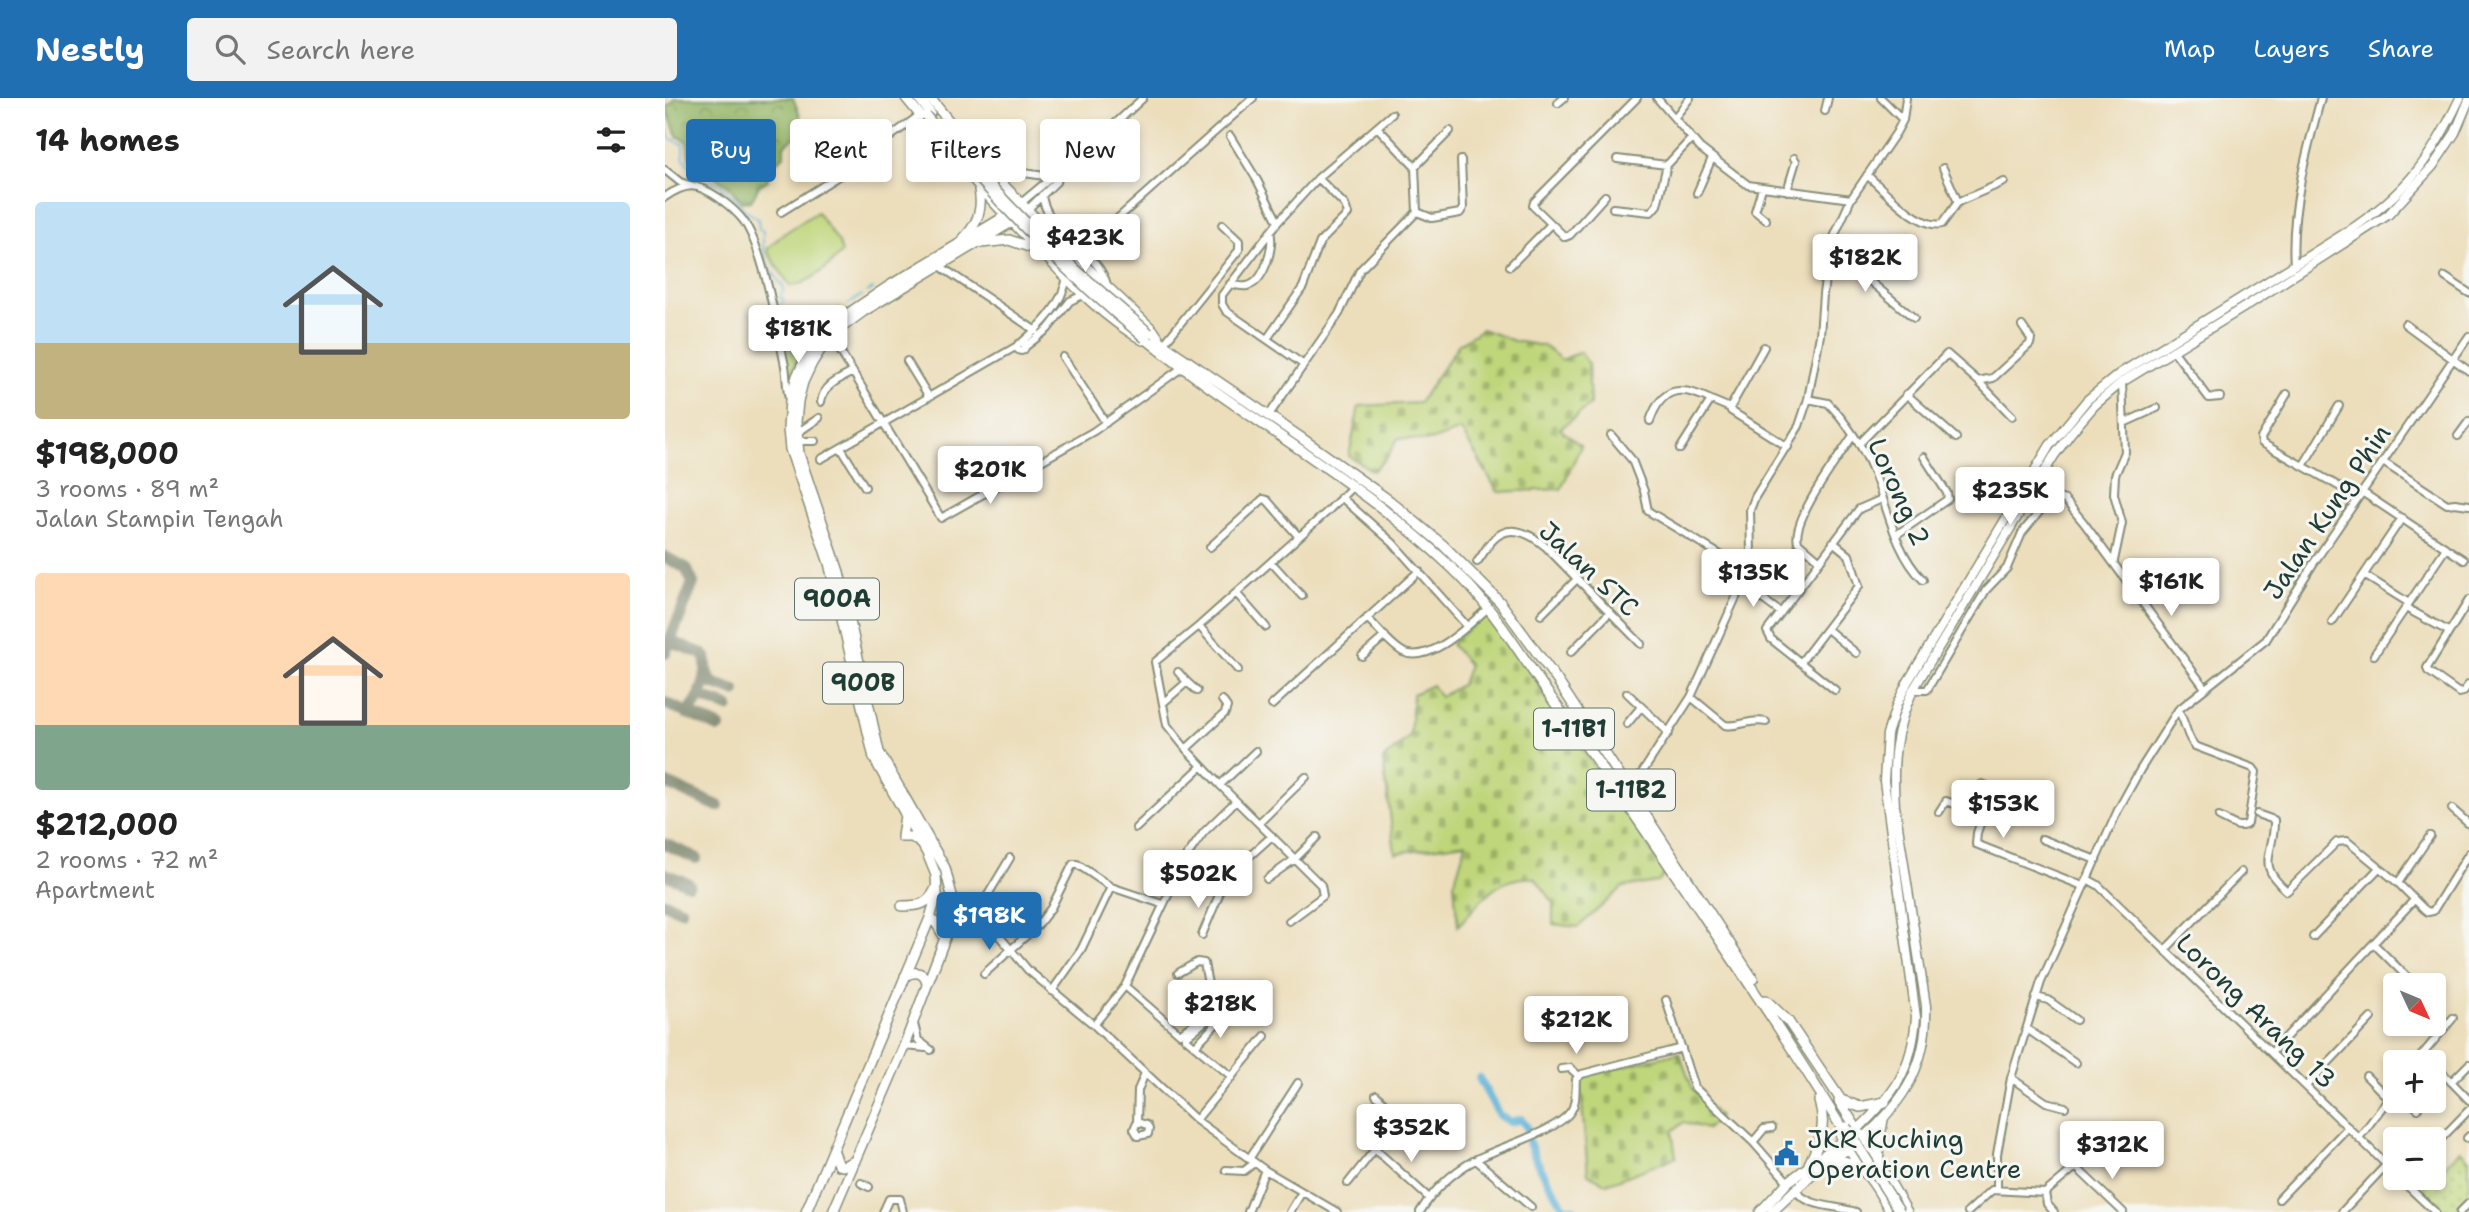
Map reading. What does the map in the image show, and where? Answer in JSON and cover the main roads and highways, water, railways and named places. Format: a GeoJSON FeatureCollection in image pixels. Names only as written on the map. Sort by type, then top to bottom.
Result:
{"type":"FeatureCollection","features":[{"type":"Feature","properties":{"kind":"highway"},"geometry":{"type":"LineString","coordinates":[[906,98],[977,186],[1012,214],[1044,227],[1153,330],[1160,346]]}},
{"type":"Feature","properties":{"kind":"highway"},"geometry":{"type":"LineString","coordinates":[[912,98],[974,176],[1012,214]]}},
{"type":"Feature","properties":{"kind":"highway"},"geometry":{"type":"LineString","coordinates":[[919,98],[1012,214]]}},
{"type":"Feature","properties":{"kind":"highway"},"geometry":{"type":"LineString","coordinates":[[930,98],[977,155],[1029,240],[1083,295],[1132,334],[1160,346]]}},
{"type":"Feature","properties":{"kind":"highway"},"geometry":{"type":"LineString","coordinates":[[955,247],[971,231],[978,216],[981,199],[977,186]]}},
{"type":"Feature","properties":{"kind":"highway","name":"900B"},"geometry":{"type":"LineString","coordinates":[[833,1212],[904,1046],[945,938],[953,909],[948,876],[879,752],[832,547],[804,472],[797,437],[797,412],[803,383],[817,354],[831,337],[864,311],[975,244],[1012,214]]}},
{"type":"Feature","properties":{"kind":"highway","name":"900A"},"geometry":{"type":"LineString","coordinates":[[806,1212],[930,918],[935,905],[937,886],[933,864],[878,767],[870,746],[829,563],[790,450],[790,400],[797,376],[809,352],[834,323],[889,286],[1012,214]]}},
{"type":"Feature","properties":{"kind":"highway","name":"1-11B2"},"geometry":{"type":"LineString","coordinates":[[1012,214],[1095,297],[1160,346],[1269,415],[1390,501],[1443,545],[1507,611],[1631,790],[1895,1212]]}},
{"type":"Feature","properties":{"kind":"highway"},"geometry":{"type":"LineString","coordinates":[[1029,240],[1031,230],[1044,227]]}},
{"type":"Feature","properties":{"kind":"highway"},"geometry":{"type":"LineString","coordinates":[[975,244],[1009,240],[1040,251]]}},
{"type":"Feature","properties":{"kind":"highway"},"geometry":{"type":"LineString","coordinates":[[889,286],[895,289],[915,281]]}},
{"type":"Feature","properties":{"kind":"highway","name":"1-11B1"},"geometry":{"type":"LineString","coordinates":[[1160,346],[1183,367],[1344,479],[1346,491],[1415,533],[1455,570],[1488,608],[1764,1002]]}},
{"type":"Feature","properties":{"kind":"highway"},"geometry":{"type":"LineString","coordinates":[[1544,688],[1529,663],[1530,656],[1537,658],[1557,680]]}},
{"type":"Feature","properties":{"kind":"highway"},"geometry":{"type":"LineString","coordinates":[[902,906],[923,904],[932,897],[937,886]]}},
{"type":"Feature","properties":{"kind":"highway"},"geometry":{"type":"LineString","coordinates":[[930,918],[945,938]]}},
{"type":"Feature","properties":{"kind":"highway"},"geometry":{"type":"LineString","coordinates":[[905,976],[919,973],[923,975],[927,985]]}},
{"type":"Feature","properties":{"kind":"highway"},"geometry":{"type":"LineString","coordinates":[[1764,1002],[1788,1021],[1879,1163],[1907,1212]]}},
{"type":"Feature","properties":{"kind":"highway"},"geometry":{"type":"LineString","coordinates":[[1764,1002],[1773,1031],[1861,1167],[1895,1212]]}},
{"type":"Feature","properties":{"kind":"highway"},"geometry":{"type":"LineString","coordinates":[[1833,1091],[1841,1100],[1860,1107],[1885,1102]]}},
{"type":"Feature","properties":{"kind":"highway"},"geometry":{"type":"LineString","coordinates":[[1772,1212],[1808,1166],[1820,1141],[1823,1116],[1819,1101]]}},
{"type":"Feature","properties":{"kind":"highway"},"geometry":{"type":"LineString","coordinates":[[1879,1163],[1878,1147],[1883,1120]]}},
{"type":"Feature","properties":{"kind":"highway"},"geometry":{"type":"LineString","coordinates":[[1760,1212],[1791,1186],[1831,1160],[1860,1134]]}},
{"type":"Feature","properties":{"kind":"highway"},"geometry":{"type":"LineString","coordinates":[[1808,1166],[1847,1144]]}},
{"type":"Feature","properties":{"kind":"highway"},"geometry":{"type":"LineString","coordinates":[[833,1152],[838,1165],[843,1166],[854,1161]]}},
{"type":"Feature","properties":{"kind":"highway"},"geometry":{"type":"LineString","coordinates":[[1831,1160],[1845,1161],[1861,1167]]}},
{"type":"Feature","properties":{"kind":"highway"},"geometry":{"type":"LineString","coordinates":[[827,1212],[838,1198]]}},
{"type":"Feature","properties":{"kind":"main road"},"geometry":{"type":"LineString","coordinates":[[1860,1134],[1885,1102],[1907,1065],[1912,1050],[1916,1017],[1884,781],[1887,734],[1902,693],[2050,445],[2070,418],[2119,374],[2372,216],[2405,186],[2436,146],[2460,98]]}},
{"type":"Feature","properties":{"kind":"main road"},"geometry":{"type":"LineString","coordinates":[[1860,1134],[1883,1120],[1907,1088],[1917,1068],[1927,1028],[1926,1006],[1895,806],[1893,773],[1894,747],[1901,717],[1913,690],[2070,433],[2095,405],[2122,382],[2276,288],[2388,215],[2433,166],[2455,133],[2469,100]]}},
{"type":"Feature","properties":{"kind":"waterway"},"geometry":{"type":"LineString","coordinates":[[665,122],[669,138],[683,144],[683,157],[691,168],[721,186],[758,219],[759,230],[763,232],[763,249],[768,266],[784,288],[780,298],[784,299],[780,308]]}},
{"type":"Feature","properties":{"kind":"waterway"},"geometry":{"type":"LineString","coordinates":[[867,292],[873,289]]}},
{"type":"Feature","properties":{"kind":"waterway"},"geometry":{"type":"LineString","coordinates":[[848,304],[862,295]]}},
{"type":"Feature","properties":{"kind":"waterway"},"geometry":{"type":"LineString","coordinates":[[821,326],[819,322],[839,310]]}},
{"type":"Feature","properties":{"kind":"waterway"},"geometry":{"type":"LineString","coordinates":[[783,323],[788,332],[797,334]]}},
{"type":"Feature","properties":{"kind":"waterway"},"geometry":{"type":"LineString","coordinates":[[1479,1078],[1499,1115],[1510,1122],[1521,1119],[1528,1129],[1531,1147],[1547,1180],[1565,1208],[1574,1209],[1576,1212]]}},
{"type":"Feature","properties":{"kind":"place","name":"JKR Kuching Operation Centre"},"geometry":{"type":"Point","coordinates":[1787,1154]}}]}
